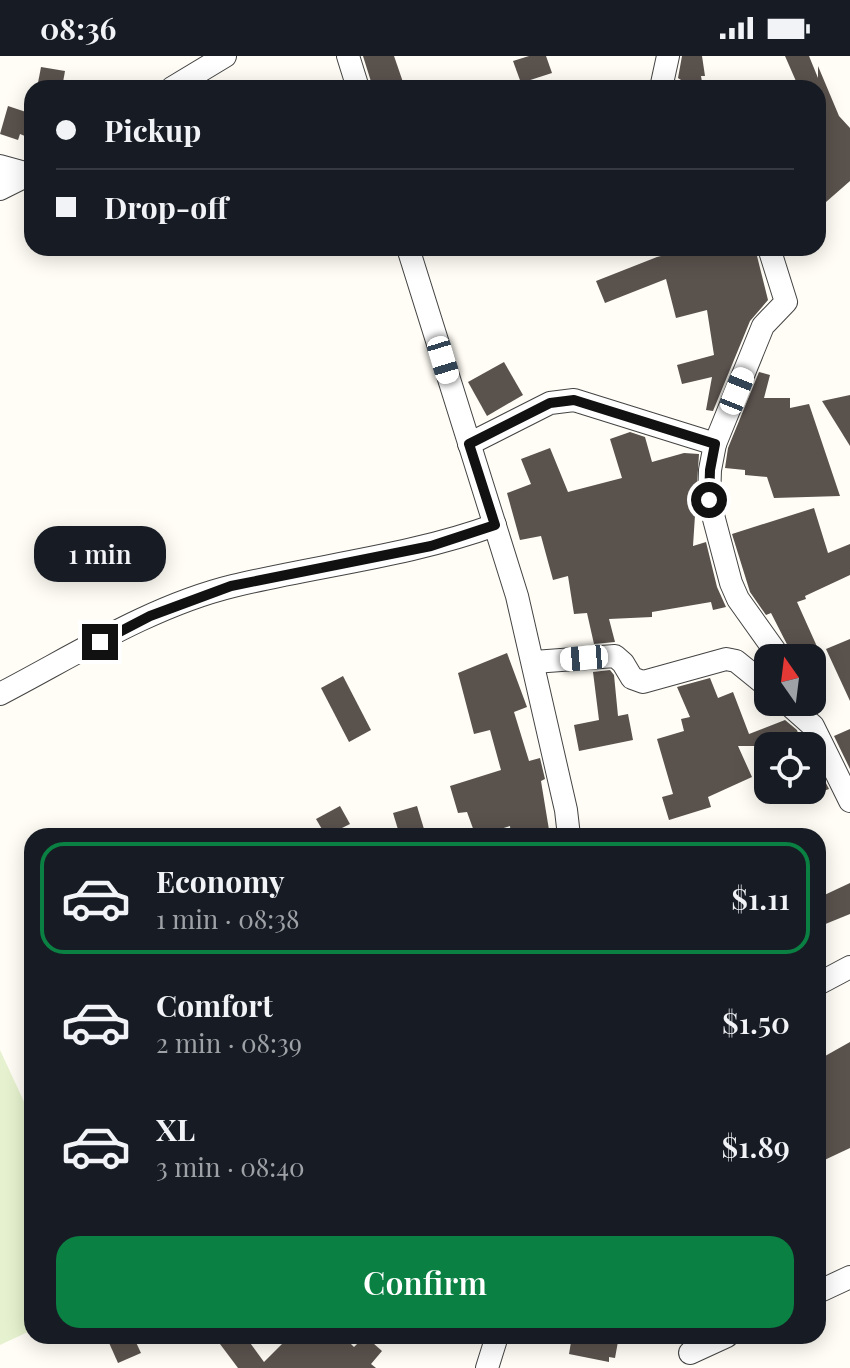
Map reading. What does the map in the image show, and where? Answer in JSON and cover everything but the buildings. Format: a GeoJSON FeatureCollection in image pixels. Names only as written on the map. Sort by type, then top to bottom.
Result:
{"type":"FeatureCollection","features":[{"type":"Feature","properties":{"kind":"street"},"geometry":{"type":"LineString","coordinates":[[185,80],[225,56]]}},
{"type":"Feature","properties":{"kind":"street"},"geometry":{"type":"LineString","coordinates":[[348,56],[356,80]]}},
{"type":"Feature","properties":{"kind":"street"},"geometry":{"type":"LineString","coordinates":[[663,80],[668,56]]}},
{"type":"Feature","properties":{"kind":"street"},"geometry":{"type":"LineString","coordinates":[[0,166],[24,172]]}},
{"type":"Feature","properties":{"kind":"street"},"geometry":{"type":"LineString","coordinates":[[0,189],[24,177]]}},
{"type":"Feature","properties":{"kind":"street"},"geometry":{"type":"LineString","coordinates":[[410,256],[495,525],[534,662],[568,828]]}},
{"type":"Feature","properties":{"kind":"street"},"geometry":{"type":"LineString","coordinates":[[770,644],[738,599],[731,583],[709,500],[715,444],[763,326],[786,302],[772,256]]}},
{"type":"Feature","properties":{"kind":"street"},"geometry":{"type":"LineString","coordinates":[[469,444],[550,403],[562,400],[574,400],[715,444]]}},
{"type":"Feature","properties":{"kind":"street"},"geometry":{"type":"LineString","coordinates":[[0,694],[150,616],[192,599],[231,586],[431,546],[495,525]]}},
{"type":"Feature","properties":{"kind":"street"},"geometry":{"type":"LineString","coordinates":[[534,662],[615,656],[632,678],[651,682],[726,659],[736,661],[754,676]]}},
{"type":"Feature","properties":{"kind":"street"},"geometry":{"type":"LineString","coordinates":[[807,716],[850,801]]}},
{"type":"Feature","properties":{"kind":"street"},"geometry":{"type":"LineString","coordinates":[[826,980],[850,967]]}},
{"type":"Feature","properties":{"kind":"street"},"geometry":{"type":"LineString","coordinates":[[826,1288],[850,1277]]}},
{"type":"Feature","properties":{"kind":"street"},"geometry":{"type":"LineString","coordinates":[[487,1368],[494,1344]]}},
{"type":"Feature","properties":{"kind":"street"},"geometry":{"type":"LineString","coordinates":[[689,1352],[708,1344]]}},
{"type":"Feature","properties":{"kind":"green space"},"geometry":{"type":"Polygon","coordinates":[[[0,1050],[24,1102],[24,1334],[0,1345],[0,1050]]]}},
{"type":"Feature","properties":{"kind":"route"},"geometry":{"type":"LineString","coordinates":[[100,642],[150,616],[231,586],[431,546],[495,525],[469,444],[550,403],[562,400],[574,400],[715,444],[709,500]]}}]}
